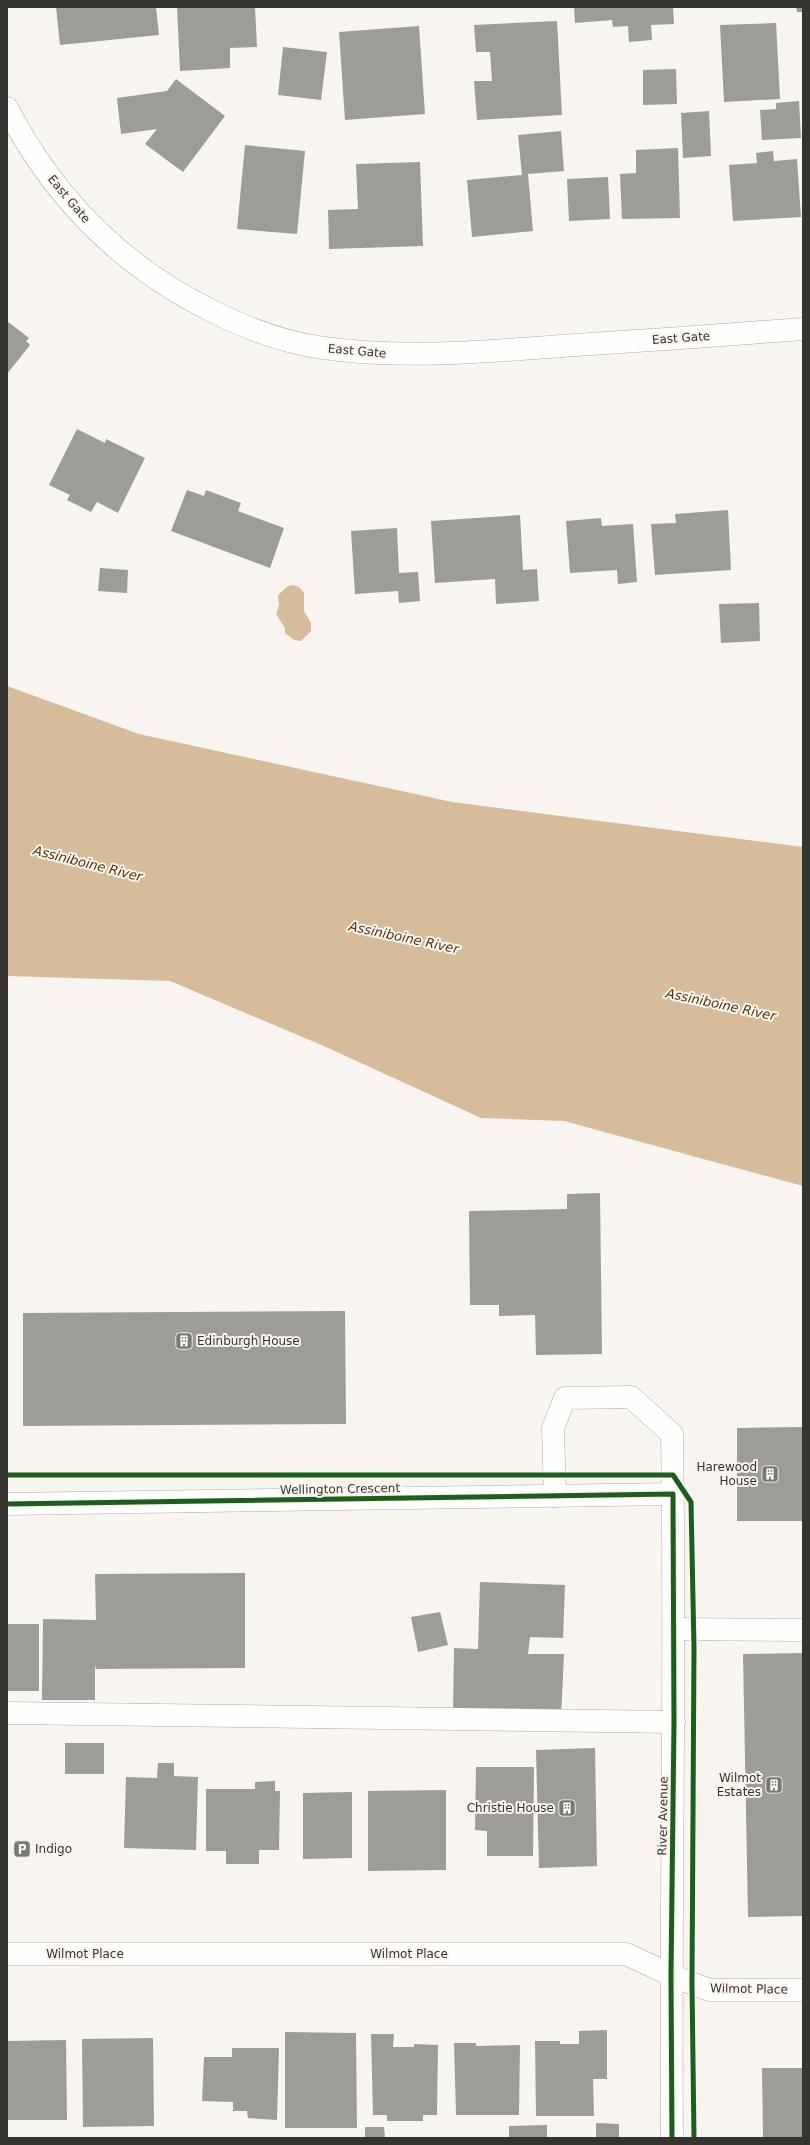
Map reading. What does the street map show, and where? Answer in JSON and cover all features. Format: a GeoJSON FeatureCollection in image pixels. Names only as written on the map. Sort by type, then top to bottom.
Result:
{"type":"FeatureCollection","features":[{"type":"Feature","properties":{"kind":"street","name":"East Gate"},"geometry":{"type":"LineString","coordinates":[[7,108],[25,140],[53,181],[77,210],[110,244],[142,270],[171,289],[226,318],[270,336],[322,348],[355,352],[439,354],[803,330]]}},
{"type":"Feature","properties":{"kind":"street","name":"River Avenue"},"geometry":{"type":"LineString","coordinates":[[555,1496],[553,1428],[565,1398],[631,1398],[672,1434],[674,1629],[671,1975],[672,2138]]}},
{"type":"Feature","properties":{"kind":"street","name":"Wellington Crescent"},"geometry":{"type":"LineString","coordinates":[[7,1504],[673,1494]]}},
{"type":"Feature","properties":{"kind":"street"},"geometry":{"type":"LineString","coordinates":[[674,1629],[803,1630]]}},
{"type":"Feature","properties":{"kind":"street"},"geometry":{"type":"LineString","coordinates":[[7,1713],[674,1722]]}},
{"type":"Feature","properties":{"kind":"street","name":"Wilmot Place"},"geometry":{"type":"LineString","coordinates":[[7,1954],[626,1954],[671,1975],[710,1990],[803,1990]]}},
{"type":"Feature","properties":{"kind":"water"},"geometry":{"type":"Polygon","coordinates":[[[294,585],[300,588],[304,593],[304,611],[311,623],[311,631],[301,641],[294,640],[285,633],[285,628],[276,614],[279,605],[278,595],[288,586],[294,585]]]}},
{"type":"Feature","properties":{"kind":"water","name":"Assiniboine River"},"geometry":{"type":"Polygon","coordinates":[[[7,686],[139,734],[452,802],[803,847],[803,1186],[564,1121],[481,1118],[326,1047],[170,981],[7,976],[7,686]]]}},
{"type":"Feature","properties":{"kind":"building"},"geometry":{"type":"Polygon","coordinates":[[[56,7],[156,7],[159,35],[60,45],[56,7]]]}},
{"type":"Feature","properties":{"kind":"building"},"geometry":{"type":"Polygon","coordinates":[[[177,7],[255,7],[257,47],[230,48],[230,68],[180,71],[177,7]]]}},
{"type":"Feature","properties":{"kind":"building"},"geometry":{"type":"Polygon","coordinates":[[[574,7],[673,7],[674,24],[651,25],[652,40],[629,42],[628,26],[613,27],[612,20],[575,23],[574,7]]]}},
{"type":"Feature","properties":{"kind":"building"},"geometry":{"type":"Polygon","coordinates":[[[796,7],[803,7],[803,12],[797,12],[796,7]]]}},
{"type":"Feature","properties":{"kind":"building"},"geometry":{"type":"Polygon","coordinates":[[[557,21],[562,115],[477,120],[474,81],[492,81],[490,52],[476,52],[474,25],[557,21]]]}},
{"type":"Feature","properties":{"kind":"building"},"geometry":{"type":"Polygon","coordinates":[[[776,23],[780,99],[724,102],[720,25],[776,23]]]}},
{"type":"Feature","properties":{"kind":"building"},"geometry":{"type":"Polygon","coordinates":[[[419,26],[425,114],[345,120],[339,32],[419,26]]]}},
{"type":"Feature","properties":{"kind":"building"},"geometry":{"type":"Polygon","coordinates":[[[283,47],[327,52],[321,100],[278,95],[283,47]]]}},
{"type":"Feature","properties":{"kind":"building"},"geometry":{"type":"Polygon","coordinates":[[[676,69],[677,104],[643,105],[643,70],[676,69]]]}},
{"type":"Feature","properties":{"kind":"building"},"geometry":{"type":"Polygon","coordinates":[[[176,79],[225,116],[183,172],[145,144],[157,129],[121,134],[117,98],[167,91],[176,79]]]}},
{"type":"Feature","properties":{"kind":"building"},"geometry":{"type":"Polygon","coordinates":[[[799,101],[801,138],[762,140],[760,110],[776,109],[776,103],[799,101]]]}},
{"type":"Feature","properties":{"kind":"building"},"geometry":{"type":"Polygon","coordinates":[[[709,111],[711,156],[683,158],[681,113],[709,111]]]}},
{"type":"Feature","properties":{"kind":"building"},"geometry":{"type":"Polygon","coordinates":[[[561,131],[564,171],[528,174],[533,231],[472,237],[467,180],[522,175],[518,135],[561,131]]]}},
{"type":"Feature","properties":{"kind":"building"},"geometry":{"type":"Polygon","coordinates":[[[245,145],[305,151],[297,234],[237,229],[245,145]]]}},
{"type":"Feature","properties":{"kind":"building"},"geometry":{"type":"Polygon","coordinates":[[[678,148],[680,218],[622,219],[620,174],[636,173],[636,150],[678,148]]]}},
{"type":"Feature","properties":{"kind":"building"},"geometry":{"type":"Polygon","coordinates":[[[773,151],[774,161],[797,159],[801,217],[733,221],[729,165],[757,163],[756,153],[773,151]]]}},
{"type":"Feature","properties":{"kind":"building"},"geometry":{"type":"Polygon","coordinates":[[[420,162],[423,246],[329,249],[328,210],[358,209],[356,164],[420,162]]]}},
{"type":"Feature","properties":{"kind":"building"},"geometry":{"type":"Polygon","coordinates":[[[608,177],[610,219],[569,221],[567,179],[608,177]]]}},
{"type":"Feature","properties":{"kind":"building"},"geometry":{"type":"Polygon","coordinates":[[[7,321],[29,338],[26,341],[30,345],[7,374],[7,321]]]}},
{"type":"Feature","properties":{"kind":"building"},"geometry":{"type":"Polygon","coordinates":[[[77,429],[105,443],[106,439],[145,458],[118,513],[97,502],[91,512],[67,500],[70,495],[49,485],[77,429]]]}},
{"type":"Feature","properties":{"kind":"building"},"geometry":{"type":"Polygon","coordinates":[[[187,490],[204,496],[206,490],[241,503],[238,511],[284,528],[270,568],[171,531],[187,490]]]}},
{"type":"Feature","properties":{"kind":"building"},"geometry":{"type":"Polygon","coordinates":[[[728,510],[731,570],[655,575],[651,524],[676,523],[675,514],[728,510]]]}},
{"type":"Feature","properties":{"kind":"building"},"geometry":{"type":"Polygon","coordinates":[[[520,515],[523,570],[537,569],[539,601],[496,604],[495,579],[435,583],[431,521],[520,515]]]}},
{"type":"Feature","properties":{"kind":"building"},"geometry":{"type":"Polygon","coordinates":[[[601,518],[602,526],[633,524],[637,582],[618,584],[617,570],[570,573],[566,521],[601,518]]]}},
{"type":"Feature","properties":{"kind":"building"},"geometry":{"type":"Polygon","coordinates":[[[397,528],[399,573],[418,572],[420,601],[399,603],[398,591],[355,594],[351,531],[397,528]]]}},
{"type":"Feature","properties":{"kind":"building"},"geometry":{"type":"Polygon","coordinates":[[[100,568],[128,570],[127,593],[98,591],[100,568]]]}},
{"type":"Feature","properties":{"kind":"building"},"geometry":{"type":"Polygon","coordinates":[[[759,603],[760,641],[721,643],[719,604],[759,603]]]}},
{"type":"Feature","properties":{"kind":"building"},"geometry":{"type":"Polygon","coordinates":[[[600,1193],[602,1354],[536,1355],[535,1315],[499,1316],[499,1305],[470,1305],[469,1211],[567,1209],[567,1194],[600,1193]]]}},
{"type":"Feature","properties":{"kind":"building","name":"Edinburgh House"},"geometry":{"type":"Polygon","coordinates":[[[345,1311],[346,1424],[23,1426],[23,1313],[345,1311]]]}},
{"type":"Feature","properties":{"kind":"building","name":"Harewood House"},"geometry":{"type":"Polygon","coordinates":[[[803,1427],[803,1521],[737,1521],[737,1428],[803,1427]]]}},
{"type":"Feature","properties":{"kind":"building"},"geometry":{"type":"Polygon","coordinates":[[[245,1573],[245,1668],[96,1669],[95,1665],[95,1700],[42,1700],[43,1619],[96,1620],[95,1574],[245,1573]]]}},
{"type":"Feature","properties":{"kind":"building"},"geometry":{"type":"Polygon","coordinates":[[[480,1582],[565,1585],[563,1638],[530,1637],[528,1654],[564,1654],[561,1718],[453,1714],[454,1648],[478,1649],[480,1582]]]}},
{"type":"Feature","properties":{"kind":"building"},"geometry":{"type":"Polygon","coordinates":[[[440,1612],[448,1645],[418,1652],[411,1617],[440,1612]]]}},
{"type":"Feature","properties":{"kind":"building"},"geometry":{"type":"Polygon","coordinates":[[[7,1624],[39,1624],[39,1691],[7,1691],[7,1624]]]}},
{"type":"Feature","properties":{"kind":"building","name":"Wilmot Estates"},"geometry":{"type":"Polygon","coordinates":[[[803,1653],[803,1916],[748,1917],[743,1654],[803,1653]]]}},
{"type":"Feature","properties":{"kind":"building"},"geometry":{"type":"Polygon","coordinates":[[[65,1743],[104,1743],[104,1774],[65,1774],[65,1743]]]}},
{"type":"Feature","properties":{"kind":"building","name":"Christie House"},"geometry":{"type":"Polygon","coordinates":[[[595,1748],[597,1866],[539,1868],[536,1750],[595,1748]]]}},
{"type":"Feature","properties":{"kind":"building"},"geometry":{"type":"Polygon","coordinates":[[[158,1763],[174,1763],[174,1776],[198,1777],[196,1850],[124,1848],[126,1777],[157,1778],[158,1763]]]}},
{"type":"Feature","properties":{"kind":"building"},"geometry":{"type":"Polygon","coordinates":[[[476,1767],[534,1767],[533,1856],[487,1856],[487,1831],[475,1830],[476,1767]]]}},
{"type":"Feature","properties":{"kind":"building"},"geometry":{"type":"Polygon","coordinates":[[[275,1781],[275,1791],[280,1791],[279,1850],[259,1850],[259,1864],[226,1864],[226,1851],[206,1851],[206,1789],[255,1789],[255,1782],[275,1781]]]}},
{"type":"Feature","properties":{"kind":"building"},"geometry":{"type":"Polygon","coordinates":[[[446,1790],[446,1870],[368,1871],[368,1791],[446,1790]]]}},
{"type":"Feature","properties":{"kind":"building"},"geometry":{"type":"Polygon","coordinates":[[[352,1792],[352,1858],[303,1859],[303,1793],[352,1792]]]}},
{"type":"Feature","properties":{"kind":"building"},"geometry":{"type":"Polygon","coordinates":[[[607,2030],[607,2079],[593,2079],[594,2116],[536,2116],[535,2041],[560,2041],[560,2044],[579,2044],[579,2031],[607,2030]]]}},
{"type":"Feature","properties":{"kind":"building"},"geometry":{"type":"Polygon","coordinates":[[[285,2032],[356,2033],[357,2128],[285,2128],[285,2032]]]}},
{"type":"Feature","properties":{"kind":"building"},"geometry":{"type":"Polygon","coordinates":[[[371,2034],[394,2034],[393,2047],[414,2047],[414,2044],[438,2045],[437,2115],[423,2115],[423,2121],[387,2121],[387,2115],[373,2115],[371,2034]]]}},
{"type":"Feature","properties":{"kind":"building"},"geometry":{"type":"Polygon","coordinates":[[[153,2038],[154,2126],[83,2127],[82,2039],[153,2038]]]}},
{"type":"Feature","properties":{"kind":"building"},"geometry":{"type":"Polygon","coordinates":[[[66,2040],[67,2120],[7,2120],[7,2041],[66,2040]]]}},
{"type":"Feature","properties":{"kind":"building"},"geometry":{"type":"Polygon","coordinates":[[[454,2043],[476,2043],[476,2046],[520,2045],[519,2115],[456,2115],[454,2043]]]}},
{"type":"Feature","properties":{"kind":"building"},"geometry":{"type":"Polygon","coordinates":[[[232,2048],[279,2048],[277,2120],[248,2118],[247,2111],[233,2111],[233,2102],[202,2101],[204,2057],[232,2057],[232,2048]]]}},
{"type":"Feature","properties":{"kind":"building"},"geometry":{"type":"Polygon","coordinates":[[[762,2068],[803,2068],[803,2138],[763,2138],[762,2068]]]}},
{"type":"Feature","properties":{"kind":"building"},"geometry":{"type":"Polygon","coordinates":[[[596,2123],[619,2124],[619,2138],[596,2138],[596,2123]]]}},
{"type":"Feature","properties":{"kind":"building"},"geometry":{"type":"Polygon","coordinates":[[[547,2125],[547,2138],[509,2138],[509,2126],[547,2125]]]}},
{"type":"Feature","properties":{"kind":"building"},"geometry":{"type":"Polygon","coordinates":[[[365,2127],[384,2127],[385,2138],[365,2138],[365,2127]]]}},
{"type":"Feature","properties":{"kind":"cycle path"},"geometry":{"type":"LineString","coordinates":[[7,1475],[673,1475],[691,1502],[694,1648],[692,1984],[694,2138]]}},
{"type":"Feature","properties":{"kind":"cycle path"},"geometry":{"type":"LineString","coordinates":[[7,1504],[673,1494],[674,1722],[671,1975],[672,2138]]}},
{"type":"Feature","properties":{"kind":"place","name":"Edinburgh House"},"geometry":{"type":"Point","coordinates":[184,1341]}},
{"type":"Feature","properties":{"kind":"place","name":"Harewood House"},"geometry":{"type":"Point","coordinates":[770,1474]}},
{"type":"Feature","properties":{"kind":"place","name":"Wilmot Estates"},"geometry":{"type":"Point","coordinates":[774,1785]}},
{"type":"Feature","properties":{"kind":"place","name":"Christie House"},"geometry":{"type":"Point","coordinates":[567,1808]}},
{"type":"Feature","properties":{"kind":"place","name":"Indigo"},"geometry":{"type":"Point","coordinates":[22,1849]}}]}
